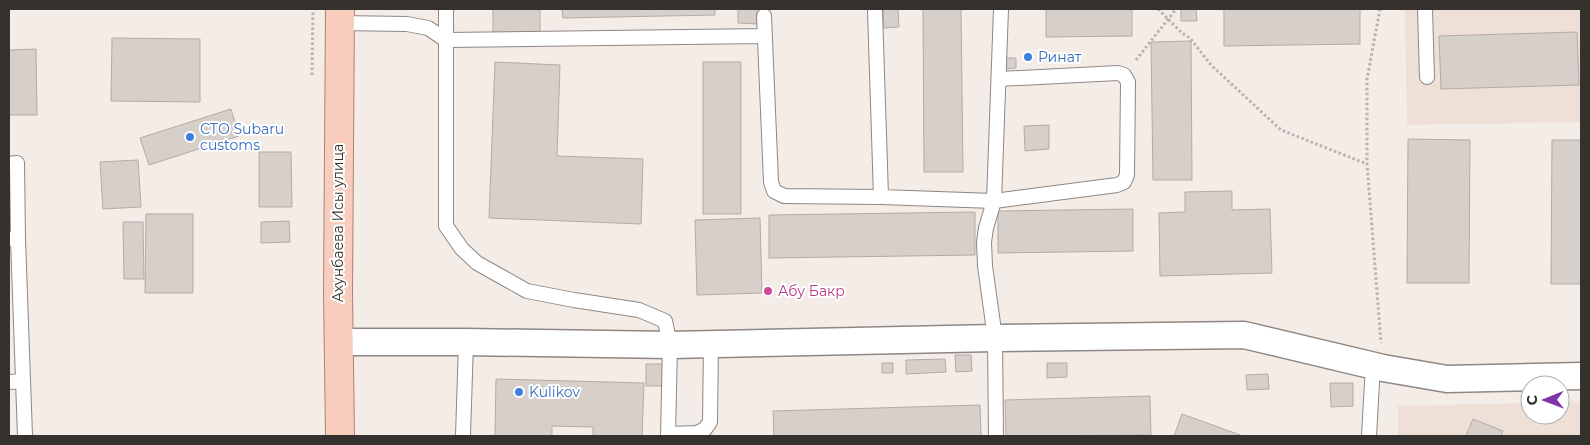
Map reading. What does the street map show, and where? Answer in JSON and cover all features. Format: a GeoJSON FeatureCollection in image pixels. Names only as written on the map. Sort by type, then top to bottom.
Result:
{"type":"FeatureCollection","features":[{"type":"Feature","properties":{"kind":"main road","name":"Ахунбаева Исы улица"},"geometry":{"type":"LineString","coordinates":[[339,16],[338,293],[340,436]]}},
{"type":"Feature","properties":{"kind":"street"},"geometry":{"type":"LineString","coordinates":[[340,342],[670,345],[1244,335],[1378,367],[1447,378],[1581,376]]}},
{"type":"Feature","properties":{"kind":"lane"},"geometry":{"type":"LineString","coordinates":[[446,9],[446,226],[453,238],[477,263],[527,291],[639,310],[665,320],[670,345],[668,435],[698,433],[705,430],[710,422],[711,344]]}},
{"type":"Feature","properties":{"kind":"lane"},"geometry":{"type":"LineString","coordinates":[[996,436],[995,338],[985,266],[984,242],[994,201],[1000,9]]}},
{"type":"Feature","properties":{"kind":"lane"},"geometry":{"type":"LineString","coordinates":[[1425,9],[1427,77]]}},
{"type":"Feature","properties":{"kind":"lane"},"geometry":{"type":"LineString","coordinates":[[875,11],[881,197]]}},
{"type":"Feature","properties":{"kind":"lane"},"geometry":{"type":"LineString","coordinates":[[339,16],[428,28],[446,40],[765,36]]}},
{"type":"Feature","properties":{"kind":"lane"},"geometry":{"type":"LineString","coordinates":[[764,16],[771,182],[774,190],[784,196],[994,201],[1117,185],[1124,182],[1126,175],[1128,82],[1124,75],[1118,73],[999,79]]}},
{"type":"Feature","properties":{"kind":"lane"},"geometry":{"type":"LineString","coordinates":[[9,164],[17,163],[13,239],[25,436]]}},
{"type":"Feature","properties":{"kind":"lane"},"geometry":{"type":"LineString","coordinates":[[463,436],[466,342]]}},
{"type":"Feature","properties":{"kind":"lane"},"geometry":{"type":"LineString","coordinates":[[1369,436],[1378,367]]}},
{"type":"Feature","properties":{"kind":"lane"},"geometry":{"type":"LineString","coordinates":[[9,382],[23,381]]}},
{"type":"Feature","properties":{"kind":"lane"},"geometry":{"type":"LineString","coordinates":[[705,430],[718,436]]}},
{"type":"Feature","properties":{"kind":"path"},"geometry":{"type":"LineString","coordinates":[[312,75],[313,9]]}},
{"type":"Feature","properties":{"kind":"path"},"geometry":{"type":"LineString","coordinates":[[1158,9],[1190,38],[1211,65],[1282,130],[1367,164]]}},
{"type":"Feature","properties":{"kind":"path"},"geometry":{"type":"LineString","coordinates":[[1136,60],[1176,9]]}},
{"type":"Feature","properties":{"kind":"path"},"geometry":{"type":"LineString","coordinates":[[1378,367],[1367,164],[1367,78],[1380,9]]}},
{"type":"Feature","properties":{"kind":"shaded area"},"geometry":{"type":"Polygon","coordinates":[[[1405,9],[1581,9],[1581,122],[1407,125],[1405,9]]]}},
{"type":"Feature","properties":{"kind":"shaded area"},"geometry":{"type":"Polygon","coordinates":[[[1581,401],[1581,436],[1398,436],[1398,406],[1520,403],[1520,425],[1570,425],[1570,402],[1581,401]]]}},
{"type":"Feature","properties":{"kind":"building"},"geometry":{"type":"Polygon","coordinates":[[[493,9],[540,9],[540,35],[493,35],[493,9]]]}},
{"type":"Feature","properties":{"kind":"building"},"geometry":{"type":"Polygon","coordinates":[[[562,9],[715,9],[715,15],[563,18],[562,9]]]}},
{"type":"Feature","properties":{"kind":"building"},"geometry":{"type":"Polygon","coordinates":[[[738,9],[757,9],[757,24],[738,23],[738,9]]]}},
{"type":"Feature","properties":{"kind":"building"},"geometry":{"type":"Polygon","coordinates":[[[883,9],[898,9],[899,27],[884,28],[883,9]]]}},
{"type":"Feature","properties":{"kind":"building"},"geometry":{"type":"Polygon","coordinates":[[[923,9],[961,9],[963,172],[924,172],[923,9]]]}},
{"type":"Feature","properties":{"kind":"building"},"geometry":{"type":"Polygon","coordinates":[[[1046,9],[1132,9],[1132,36],[1046,37],[1046,9]]]}},
{"type":"Feature","properties":{"kind":"building"},"geometry":{"type":"Polygon","coordinates":[[[1181,9],[1196,9],[1197,21],[1181,21],[1181,9]]]}},
{"type":"Feature","properties":{"kind":"building"},"geometry":{"type":"Polygon","coordinates":[[[1224,9],[1360,9],[1360,44],[1224,46],[1224,9]]]}},
{"type":"Feature","properties":{"kind":"building"},"geometry":{"type":"Polygon","coordinates":[[[1577,32],[1579,85],[1441,89],[1439,36],[1577,32]]]}},
{"type":"Feature","properties":{"kind":"building"},"geometry":{"type":"Polygon","coordinates":[[[112,38],[200,39],[200,102],[111,101],[112,38]]]}},
{"type":"Feature","properties":{"kind":"building"},"geometry":{"type":"Polygon","coordinates":[[[1191,41],[1192,180],[1153,180],[1151,42],[1191,41]]]}},
{"type":"Feature","properties":{"kind":"building"},"geometry":{"type":"Polygon","coordinates":[[[36,49],[37,115],[9,115],[9,50],[36,49]]]}},
{"type":"Feature","properties":{"kind":"building"},"geometry":{"type":"Polygon","coordinates":[[[1006,58],[1016,58],[1016,68],[1006,69],[1006,58]]]}},
{"type":"Feature","properties":{"kind":"building"},"geometry":{"type":"Polygon","coordinates":[[[495,62],[560,65],[557,156],[643,159],[641,224],[489,218],[495,62]]]}},
{"type":"Feature","properties":{"kind":"building"},"geometry":{"type":"Polygon","coordinates":[[[703,62],[741,62],[741,214],[703,214],[703,62]]]}},
{"type":"Feature","properties":{"kind":"building","name":"СТО Subaru customs"},"geometry":{"type":"Polygon","coordinates":[[[231,109],[239,136],[149,165],[140,138],[231,109]]]}},
{"type":"Feature","properties":{"kind":"building"},"geometry":{"type":"Polygon","coordinates":[[[1049,125],[1049,149],[1025,151],[1024,126],[1049,125]]]}},
{"type":"Feature","properties":{"kind":"building"},"geometry":{"type":"Polygon","coordinates":[[[1408,139],[1470,140],[1469,283],[1407,283],[1408,139]]]}},
{"type":"Feature","properties":{"kind":"building"},"geometry":{"type":"Polygon","coordinates":[[[1552,140],[1581,140],[1581,284],[1551,284],[1552,140]]]}},
{"type":"Feature","properties":{"kind":"building"},"geometry":{"type":"Polygon","coordinates":[[[259,152],[291,152],[292,207],[259,207],[259,152]]]}},
{"type":"Feature","properties":{"kind":"building"},"geometry":{"type":"Polygon","coordinates":[[[138,160],[141,207],[103,209],[100,162],[138,160]]]}},
{"type":"Feature","properties":{"kind":"building"},"geometry":{"type":"Polygon","coordinates":[[[1232,191],[1232,210],[1270,209],[1272,273],[1160,276],[1159,213],[1185,212],[1185,192],[1232,191]]]}},
{"type":"Feature","properties":{"kind":"building"},"geometry":{"type":"Polygon","coordinates":[[[1133,209],[1133,251],[998,253],[998,211],[1133,209]]]}},
{"type":"Feature","properties":{"kind":"building"},"geometry":{"type":"Polygon","coordinates":[[[975,212],[975,255],[769,258],[769,215],[975,212]]]}},
{"type":"Feature","properties":{"kind":"building"},"geometry":{"type":"Polygon","coordinates":[[[146,214],[193,214],[193,293],[145,293],[146,214]]]}},
{"type":"Feature","properties":{"kind":"building"},"geometry":{"type":"Polygon","coordinates":[[[760,218],[762,293],[697,295],[695,220],[760,218]]]}},
{"type":"Feature","properties":{"kind":"building"},"geometry":{"type":"Polygon","coordinates":[[[289,221],[290,242],[261,243],[261,222],[289,221]]]}},
{"type":"Feature","properties":{"kind":"building"},"geometry":{"type":"Polygon","coordinates":[[[123,222],[143,222],[144,279],[124,279],[123,222]]]}},
{"type":"Feature","properties":{"kind":"building"},"geometry":{"type":"Polygon","coordinates":[[[955,355],[971,355],[972,371],[956,372],[955,355]]]}},
{"type":"Feature","properties":{"kind":"building"},"geometry":{"type":"Polygon","coordinates":[[[945,359],[946,372],[906,374],[906,360],[945,359]]]}},
{"type":"Feature","properties":{"kind":"building"},"geometry":{"type":"Polygon","coordinates":[[[882,363],[893,363],[893,373],[882,373],[882,363]]]}},
{"type":"Feature","properties":{"kind":"building"},"geometry":{"type":"Polygon","coordinates":[[[1047,363],[1067,363],[1067,377],[1047,378],[1047,363]]]}},
{"type":"Feature","properties":{"kind":"building"},"geometry":{"type":"Polygon","coordinates":[[[646,364],[665,364],[665,386],[646,386],[646,364]]]}},
{"type":"Feature","properties":{"kind":"building"},"geometry":{"type":"Polygon","coordinates":[[[1268,374],[1269,389],[1247,390],[1246,375],[1268,374]]]}},
{"type":"Feature","properties":{"kind":"building"},"geometry":{"type":"Polygon","coordinates":[[[496,379],[644,383],[642,436],[593,436],[593,427],[552,426],[552,436],[495,436],[496,379]]]}},
{"type":"Feature","properties":{"kind":"building"},"geometry":{"type":"Polygon","coordinates":[[[1330,383],[1353,383],[1353,406],[1331,407],[1330,383]]]}},
{"type":"Feature","properties":{"kind":"building"},"geometry":{"type":"Polygon","coordinates":[[[1150,396],[1151,435],[1006,436],[1005,400],[1150,396]]]}},
{"type":"Feature","properties":{"kind":"building"},"geometry":{"type":"Polygon","coordinates":[[[980,405],[981,436],[774,436],[773,411],[980,405]]]}},
{"type":"Feature","properties":{"kind":"building"},"geometry":{"type":"Polygon","coordinates":[[[1182,414],[1243,436],[1174,436],[1182,414]]]}},
{"type":"Feature","properties":{"kind":"building"},"geometry":{"type":"Polygon","coordinates":[[[1473,419],[1503,431],[1501,436],[1466,436],[1473,419]]]}},
{"type":"Feature","properties":{"kind":"place","name":"Ринат"},"geometry":{"type":"Point","coordinates":[1028,57]}},
{"type":"Feature","properties":{"kind":"place","name":"СТО Subaru customs"},"geometry":{"type":"Point","coordinates":[190,137]}},
{"type":"Feature","properties":{"kind":"place","name":"Абу Бакр"},"geometry":{"type":"Point","coordinates":[768,291]}},
{"type":"Feature","properties":{"kind":"place","name":"Kulikov"},"geometry":{"type":"Point","coordinates":[519,392]}}]}
